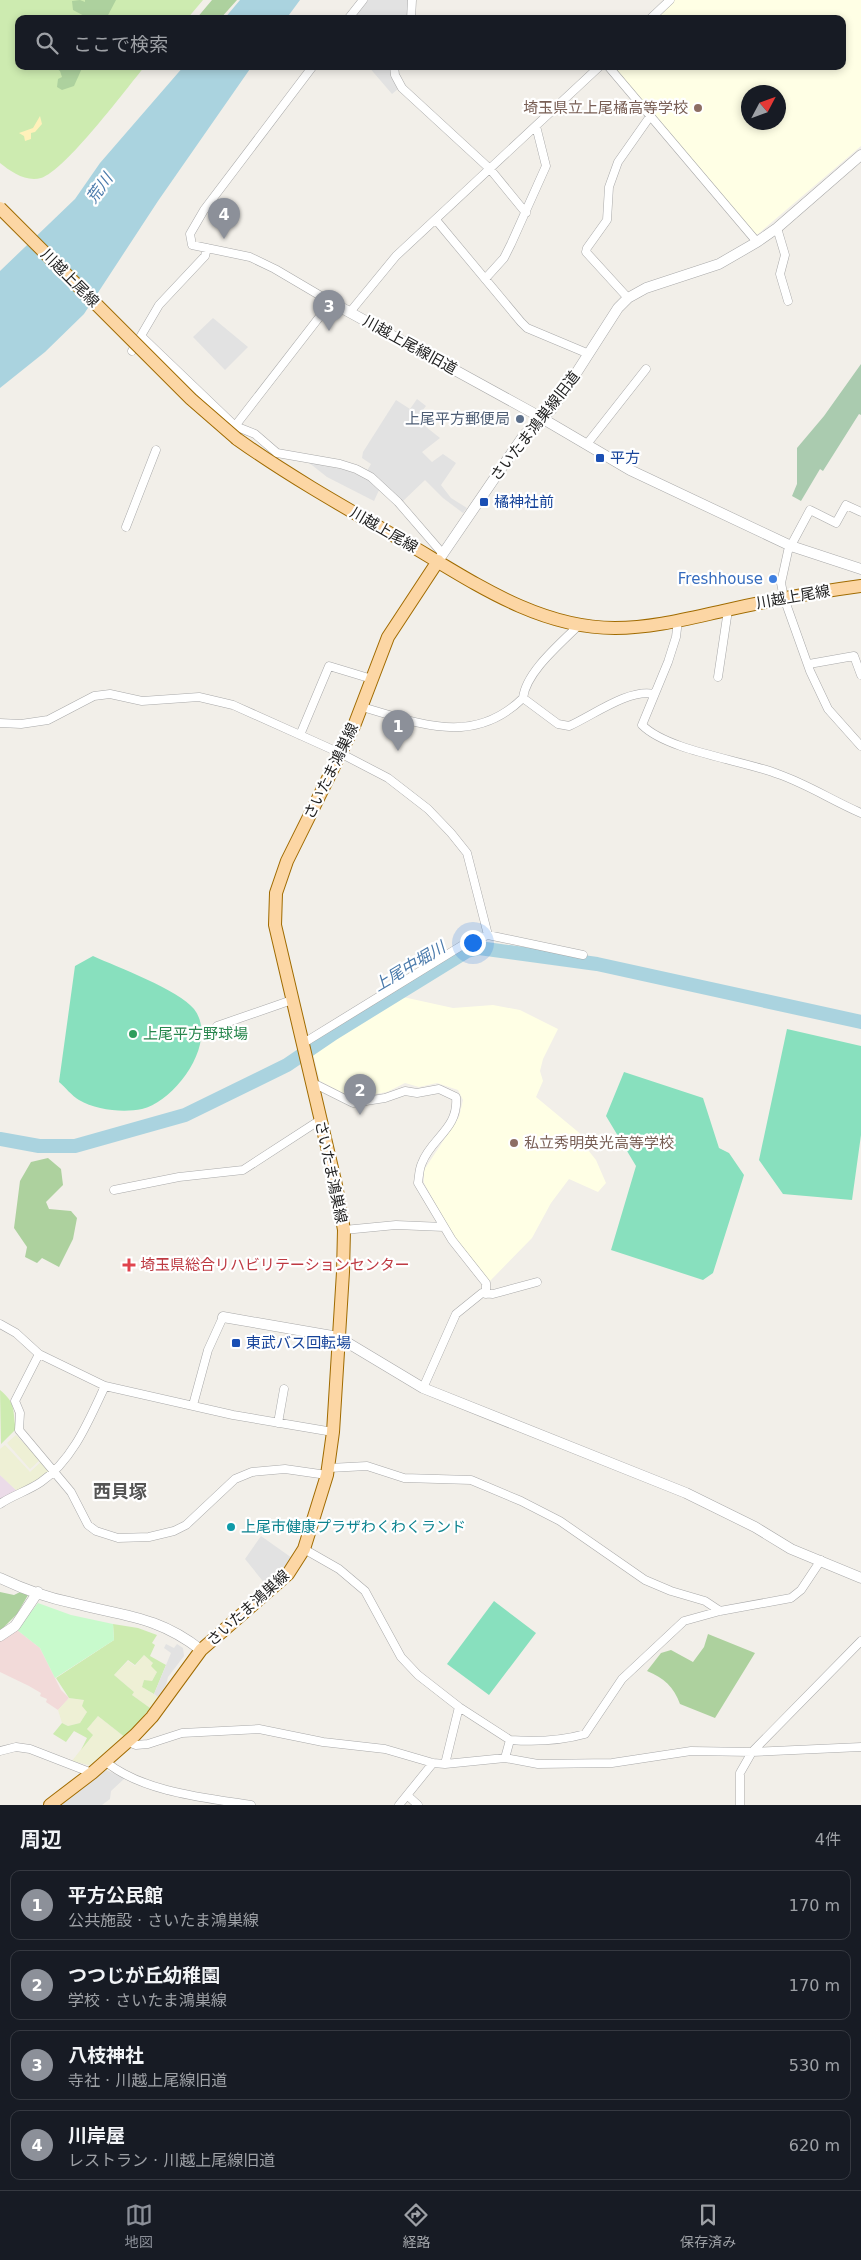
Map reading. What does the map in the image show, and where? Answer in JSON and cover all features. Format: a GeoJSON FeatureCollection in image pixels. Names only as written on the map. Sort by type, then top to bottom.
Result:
{"type":"FeatureCollection","features":[{"type":"Feature","properties":{"kind":"main road","name":"川越上尾線"},"geometry":{"type":"LineString","coordinates":[[0,208],[181,390],[237,439],[298,480],[440,557],[506,600],[554,620],[578,625],[631,628],[784,598],[861,586]]}},
{"type":"Feature","properties":{"kind":"main road","name":"さいたま鴻巣線"},"geometry":{"type":"LineString","coordinates":[[50,1805],[106,1762],[128,1742],[152,1717],[200,1650],[276,1586],[294,1567],[304,1549],[328,1471],[333,1432],[338,1337],[344,1272],[344,1230],[337,1192],[275,925],[276,893],[287,861],[362,707],[396,622],[440,557]]}},
{"type":"Feature","properties":{"kind":"street"},"geometry":{"type":"LineString","coordinates":[[351,15],[363,0]]}},
{"type":"Feature","properties":{"kind":"street"},"geometry":{"type":"LineString","coordinates":[[412,0],[412,15]]}},
{"type":"Feature","properties":{"kind":"street"},"geometry":{"type":"LineString","coordinates":[[654,15],[670,0]]}},
{"type":"Feature","properties":{"kind":"street","name":"川越上尾線旧道"},"geometry":{"type":"LineString","coordinates":[[310,70],[195,222],[190,234],[192,245],[250,257],[275,269],[331,302],[542,418],[638,474],[790,546]]}},
{"type":"Feature","properties":{"kind":"street"},"geometry":{"type":"LineString","coordinates":[[394,70],[402,88],[490,169],[526,213]]}},
{"type":"Feature","properties":{"kind":"street"},"geometry":{"type":"LineString","coordinates":[[350,312],[396,256],[596,70]]}},
{"type":"Feature","properties":{"kind":"street"},"geometry":{"type":"LineString","coordinates":[[612,70],[757,242]]}},
{"type":"Feature","properties":{"kind":"street"},"geometry":{"type":"LineString","coordinates":[[628,298],[586,252],[607,220],[609,187],[618,162],[651,115]]}},
{"type":"Feature","properties":{"kind":"street"},"geometry":{"type":"LineString","coordinates":[[485,279],[504,258],[546,166],[536,126]]}},
{"type":"Feature","properties":{"kind":"street","name":"さいたま鴻巣線旧道"},"geometry":{"type":"LineString","coordinates":[[440,557],[524,435],[552,409],[611,317],[628,298],[662,282],[719,264],[757,242],[777,228],[861,155]]}},
{"type":"Feature","properties":{"kind":"street"},"geometry":{"type":"LineString","coordinates":[[436,220],[527,328],[589,354]]}},
{"type":"Feature","properties":{"kind":"street"},"geometry":{"type":"LineString","coordinates":[[777,228],[785,255],[780,274],[788,301]]}},
{"type":"Feature","properties":{"kind":"street"},"geometry":{"type":"LineString","coordinates":[[132,351],[142,337],[159,305],[205,256],[207,248]]}},
{"type":"Feature","properties":{"kind":"street"},"geometry":{"type":"LineString","coordinates":[[234,426],[331,302]]}},
{"type":"Feature","properties":{"kind":"street"},"geometry":{"type":"LineString","coordinates":[[142,337],[234,426],[255,434],[277,453],[330,462],[363,472],[398,502],[440,557]]}},
{"type":"Feature","properties":{"kind":"street"},"geometry":{"type":"LineString","coordinates":[[587,444],[646,369]]}},
{"type":"Feature","properties":{"kind":"street"},"geometry":{"type":"LineString","coordinates":[[126,527],[156,450]]}},
{"type":"Feature","properties":{"kind":"street"},"geometry":{"type":"LineString","coordinates":[[861,512],[846,505],[836,522],[810,510],[790,546],[781,583],[784,598],[810,664],[810,671],[828,709],[861,746]]}},
{"type":"Feature","properties":{"kind":"street"},"geometry":{"type":"LineString","coordinates":[[790,546],[861,569]]}},
{"type":"Feature","properties":{"kind":"street"},"geometry":{"type":"LineString","coordinates":[[718,677],[728,610]]}},
{"type":"Feature","properties":{"kind":"street"},"geometry":{"type":"LineString","coordinates":[[678,620],[676,637],[642,726],[660,738],[686,748],[777,774],[861,813]]}},
{"type":"Feature","properties":{"kind":"street"},"geometry":{"type":"LineString","coordinates":[[362,707],[429,726],[452,728],[498,719],[523,698],[524,691],[531,677],[578,625]]}},
{"type":"Feature","properties":{"kind":"street"},"geometry":{"type":"LineString","coordinates":[[810,664],[854,656],[861,675]]}},
{"type":"Feature","properties":{"kind":"street"},"geometry":{"type":"LineString","coordinates":[[300,735],[329,666],[372,679]]}},
{"type":"Feature","properties":{"kind":"street"},"geometry":{"type":"LineString","coordinates":[[523,698],[558,724],[568,726],[628,696],[647,692],[654,694]]}},
{"type":"Feature","properties":{"kind":"street"},"geometry":{"type":"LineString","coordinates":[[0,723],[21,724],[48,720],[94,696],[110,694],[142,700],[200,697],[232,705],[340,752],[388,778],[428,809],[468,853],[488,935]]}},
{"type":"Feature","properties":{"kind":"street"},"geometry":{"type":"LineString","coordinates":[[304,1050],[466,943],[488,935],[583,955]]}},
{"type":"Feature","properties":{"kind":"street"},"geometry":{"type":"LineString","coordinates":[[217,1026],[292,1000]]}},
{"type":"Feature","properties":{"kind":"street"},"geometry":{"type":"LineString","coordinates":[[311,1082],[353,1103],[386,1098],[405,1091],[417,1093],[439,1089],[456,1098],[457,1111],[450,1124],[422,1162],[418,1183],[452,1240],[486,1283],[486,1294]]}},
{"type":"Feature","properties":{"kind":"street"},"geometry":{"type":"LineString","coordinates":[[114,1190],[179,1177],[243,1170],[320,1120]]}},
{"type":"Feature","properties":{"kind":"street"},"geometry":{"type":"LineString","coordinates":[[344,1230],[396,1225],[444,1227]]}},
{"type":"Feature","properties":{"kind":"street"},"geometry":{"type":"LineString","coordinates":[[423,1388],[456,1314],[482,1294],[514,1289],[538,1282]]}},
{"type":"Feature","properties":{"kind":"street"},"geometry":{"type":"LineString","coordinates":[[193,1405],[208,1350],[223,1317],[338,1337],[423,1388],[686,1493],[755,1527],[791,1549],[861,1578]]}},
{"type":"Feature","properties":{"kind":"street"},"geometry":{"type":"LineString","coordinates":[[0,1324],[16,1333],[39,1354],[105,1386],[278,1423],[333,1432]]}},
{"type":"Feature","properties":{"kind":"street"},"geometry":{"type":"LineString","coordinates":[[39,1354],[15,1401],[20,1413],[21,1434],[71,1492],[88,1525],[96,1531],[118,1538],[149,1537],[174,1531],[186,1525],[235,1479],[252,1472],[285,1469],[328,1471],[367,1466],[404,1478],[471,1480],[521,1501],[560,1521],[645,1580],[671,1591],[705,1601],[720,1611]]}},
{"type":"Feature","properties":{"kind":"street"},"geometry":{"type":"LineString","coordinates":[[0,1504],[13,1495],[32,1488],[54,1472],[84,1430],[105,1386]]}},
{"type":"Feature","properties":{"kind":"street"},"geometry":{"type":"LineString","coordinates":[[278,1423],[284,1389]]}},
{"type":"Feature","properties":{"kind":"street"},"geometry":{"type":"LineString","coordinates":[[304,1549],[354,1580],[374,1604],[402,1657],[418,1675],[459,1708],[510,1740],[534,1742],[565,1739],[585,1734],[622,1679],[684,1622],[720,1611],[781,1602],[795,1596],[821,1560]]}},
{"type":"Feature","properties":{"kind":"street"},"geometry":{"type":"LineString","coordinates":[[0,1578],[70,1603],[150,1620],[176,1632],[200,1650]]}},
{"type":"Feature","properties":{"kind":"street"},"geometry":{"type":"LineString","coordinates":[[0,1636],[16,1626],[38,1592]]}},
{"type":"Feature","properties":{"kind":"street"},"geometry":{"type":"LineString","coordinates":[[740,1805],[740,1773],[752,1752],[861,1641]]}},
{"type":"Feature","properties":{"kind":"street"},"geometry":{"type":"LineString","coordinates":[[445,1764],[459,1708]]}},
{"type":"Feature","properties":{"kind":"street"},"geometry":{"type":"LineString","coordinates":[[128,1742],[136,1746],[191,1732],[259,1730],[323,1742],[385,1749],[432,1763],[445,1764],[506,1758],[538,1764],[612,1763],[691,1751],[752,1752],[861,1747]]}},
{"type":"Feature","properties":{"kind":"street"},"geometry":{"type":"LineString","coordinates":[[506,1758],[510,1740]]}},
{"type":"Feature","properties":{"kind":"street"},"geometry":{"type":"LineString","coordinates":[[0,1751],[16,1747],[30,1749],[92,1773]]}},
{"type":"Feature","properties":{"kind":"street"},"geometry":{"type":"LineString","coordinates":[[106,1762],[120,1772],[146,1783],[200,1801],[251,1805]]}},
{"type":"Feature","properties":{"kind":"street"},"geometry":{"type":"LineString","coordinates":[[400,1805],[432,1763]]}},
{"type":"Feature","properties":{"kind":"street"},"geometry":{"type":"LineString","coordinates":[[408,1796],[418,1805]]}},
{"type":"Feature","properties":{"kind":"shaded area"},"geometry":{"type":"Polygon","coordinates":[[[368,0],[409,0],[409,15],[356,15],[368,0]]]}},
{"type":"Feature","properties":{"kind":"shaded area","name":"埼玉県立上尾橘高等学校"},"geometry":{"type":"Polygon","coordinates":[[[674,0],[861,0],[861,146],[758,234],[754,234],[615,70],[846,70],[846,15],[658,15],[674,0]]]}},
{"type":"Feature","properties":{"kind":"shaded area"},"geometry":{"type":"Polygon","coordinates":[[[371,70],[393,70],[398,89],[392,94],[371,70]]]}},
{"type":"Feature","properties":{"kind":"shaded area"},"geometry":{"type":"Polygon","coordinates":[[[213,318],[248,347],[225,370],[193,337],[213,318]]]}},
{"type":"Feature","properties":{"kind":"shaded area"},"geometry":{"type":"Polygon","coordinates":[[[861,364],[861,415],[859,414],[823,471],[820,469],[801,501],[792,496],[797,484],[797,448],[824,416],[861,364]]]}},
{"type":"Feature","properties":{"kind":"shaded area"},"geometry":{"type":"Polygon","coordinates":[[[417,399],[426,406],[416,419],[440,438],[422,452],[432,462],[443,454],[456,463],[441,485],[451,498],[467,508],[463,513],[443,498],[425,480],[402,502],[367,471],[371,464],[362,458],[363,452],[396,400],[410,409],[417,399]]]}},
{"type":"Feature","properties":{"kind":"shaded area"},"geometry":{"type":"Polygon","coordinates":[[[308,462],[347,470],[370,480],[380,488],[374,501],[327,477],[308,462]]]}},
{"type":"Feature","properties":{"kind":"shaded area","name":"私立秀明英光高等学校"},"geometry":{"type":"Polygon","coordinates":[[[403,997],[453,1008],[493,1005],[520,1010],[558,1029],[543,1059],[540,1071],[543,1081],[536,1097],[583,1136],[588,1150],[596,1160],[606,1183],[598,1192],[569,1179],[551,1203],[532,1238],[490,1281],[485,1279],[454,1237],[424,1183],[424,1170],[459,1117],[463,1100],[458,1090],[437,1083],[419,1087],[405,1083],[387,1092],[353,1098],[320,1081],[313,1053],[403,997]]]}},
{"type":"Feature","properties":{"kind":"shaded area"},"geometry":{"type":"Polygon","coordinates":[[[16,1435],[40,1460],[30,1469],[7,1443],[16,1435]]]}},
{"type":"Feature","properties":{"kind":"shaded area"},"geometry":{"type":"Polygon","coordinates":[[[5,1445],[30,1472],[42,1461],[49,1469],[48,1474],[17,1491],[0,1475],[0,1449],[5,1445]]]}},
{"type":"Feature","properties":{"kind":"shaded area"},"geometry":{"type":"Polygon","coordinates":[[[0,1475],[17,1491],[0,1501],[0,1475]]]}},
{"type":"Feature","properties":{"kind":"shaded area","name":"上尾市健康プラザわくわくランド"},"geometry":{"type":"Polygon","coordinates":[[[261,1536],[292,1558],[280,1575],[266,1585],[245,1559],[261,1536]]]}},
{"type":"Feature","properties":{"kind":"shaded area"},"geometry":{"type":"Polygon","coordinates":[[[17,1630],[40,1648],[61,1690],[69,1698],[58,1710],[46,1702],[47,1699],[40,1696],[41,1693],[0,1672],[0,1641],[17,1630]]]}},
{"type":"Feature","properties":{"kind":"shaded area"},"geometry":{"type":"Polygon","coordinates":[[[166,1644],[174,1648],[177,1644],[183,1648],[184,1656],[168,1677],[166,1685],[158,1697],[154,1694],[171,1653],[164,1648],[166,1644]]]}},
{"type":"Feature","properties":{"kind":"shaded area"},"geometry":{"type":"Polygon","coordinates":[[[144,1655],[153,1663],[157,1672],[151,1682],[144,1680],[142,1687],[158,1697],[150,1708],[132,1695],[134,1692],[114,1675],[128,1661],[135,1666],[144,1655]]]}},
{"type":"Feature","properties":{"kind":"shaded area"},"geometry":{"type":"Polygon","coordinates":[[[69,1698],[84,1700],[87,1712],[80,1723],[68,1726],[62,1723],[58,1710],[69,1698]]]}},
{"type":"Feature","properties":{"kind":"shaded area"},"geometry":{"type":"Polygon","coordinates":[[[98,1716],[126,1738],[92,1766],[72,1761],[92,1735],[87,1729],[98,1716]]]}},
{"type":"Feature","properties":{"kind":"shaded area"},"geometry":{"type":"Polygon","coordinates":[[[106,1770],[125,1778],[111,1791],[110,1799],[102,1805],[62,1805],[106,1770]]]}},
{"type":"Feature","properties":{"kind":"green space"},"geometry":{"type":"Polygon","coordinates":[[[0,0],[203,0],[190,15],[15,15],[15,70],[142,70],[95,128],[65,161],[52,172],[41,178],[30,179],[9,170],[0,163],[0,0]]]}},
{"type":"Feature","properties":{"kind":"green space"},"geometry":{"type":"Polygon","coordinates":[[[116,0],[108,15],[82,15],[73,10],[72,1],[116,0]]]}},
{"type":"Feature","properties":{"kind":"green space"},"geometry":{"type":"Polygon","coordinates":[[[212,0],[237,0],[224,15],[199,15],[212,0]]]}},
{"type":"Feature","properties":{"kind":"green space"},"geometry":{"type":"Polygon","coordinates":[[[59,70],[81,70],[74,86],[62,90],[57,87],[58,79],[62,77],[59,70]]]}},
{"type":"Feature","properties":{"kind":"green space","name":"上尾平方野球場"},"geometry":{"type":"Polygon","coordinates":[[[93,956],[175,994],[194,1009],[200,1022],[201,1037],[197,1053],[190,1068],[168,1094],[155,1104],[142,1109],[118,1111],[93,1106],[76,1098],[59,1082],[75,966],[93,956]]]}},
{"type":"Feature","properties":{"kind":"green space"},"geometry":{"type":"Polygon","coordinates":[[[787,1029],[861,1046],[861,1135],[852,1200],[783,1194],[759,1160],[787,1029]]]}},
{"type":"Feature","properties":{"kind":"green space"},"geometry":{"type":"Polygon","coordinates":[[[624,1072],[703,1098],[719,1148],[729,1153],[744,1175],[713,1273],[703,1280],[611,1250],[636,1166],[606,1116],[624,1072]]]}},
{"type":"Feature","properties":{"kind":"green space"},"geometry":{"type":"Polygon","coordinates":[[[48,1158],[61,1169],[63,1185],[46,1202],[49,1209],[71,1211],[77,1218],[73,1239],[59,1267],[42,1258],[37,1263],[25,1257],[27,1247],[14,1228],[20,1181],[31,1162],[48,1158]]]}},
{"type":"Feature","properties":{"kind":"green space"},"geometry":{"type":"Polygon","coordinates":[[[0,1390],[11,1403],[16,1429],[1,1444],[0,1390]]]}},
{"type":"Feature","properties":{"kind":"green space"},"geometry":{"type":"Polygon","coordinates":[[[0,1592],[14,1595],[20,1592],[28,1595],[17,1614],[0,1631],[0,1592]]]}},
{"type":"Feature","properties":{"kind":"green space"},"geometry":{"type":"Polygon","coordinates":[[[494,1601],[536,1633],[489,1695],[447,1664],[494,1601]]]}},
{"type":"Feature","properties":{"kind":"green space"},"geometry":{"type":"Polygon","coordinates":[[[38,1603],[71,1615],[113,1624],[114,1640],[55,1678],[40,1648],[17,1630],[38,1603]]]}},
{"type":"Feature","properties":{"kind":"green space"},"geometry":{"type":"Polygon","coordinates":[[[113,1624],[138,1628],[157,1635],[152,1643],[155,1645],[150,1656],[166,1665],[154,1694],[142,1687],[144,1680],[152,1681],[157,1672],[151,1666],[153,1663],[144,1655],[135,1665],[128,1660],[114,1675],[134,1692],[132,1695],[150,1708],[126,1738],[98,1716],[87,1729],[93,1735],[81,1750],[87,1738],[74,1731],[66,1742],[53,1734],[62,1723],[68,1726],[80,1723],[87,1712],[82,1706],[84,1700],[69,1698],[56,1678],[114,1640],[113,1624]]]}},
{"type":"Feature","properties":{"kind":"green space"},"geometry":{"type":"Polygon","coordinates":[[[708,1634],[755,1653],[715,1718],[680,1704],[668,1684],[647,1671],[661,1653],[671,1650],[693,1662],[704,1647],[708,1634]]]}},
{"type":"Feature","properties":{"kind":"sand"},"geometry":{"type":"Polygon","coordinates":[[[40,116],[42,124],[35,132],[31,133],[31,139],[25,141],[24,136],[19,133],[33,128],[40,116]]]}},
{"type":"Feature","properties":{"kind":"water"},"geometry":{"type":"Polygon","coordinates":[[[240,0],[300,0],[289,15],[227,15],[240,0]]]}},
{"type":"Feature","properties":{"kind":"water","name":"荒川"},"geometry":{"type":"Polygon","coordinates":[[[181,70],[249,70],[158,201],[84,314],[45,352],[0,388],[0,271],[75,199],[100,163],[181,70]]]}},
{"type":"Feature","properties":{"kind":"waterway","name":"上尾中堀川"},"geometry":{"type":"LineString","coordinates":[[0,1139],[39,1146],[75,1146],[185,1115],[287,1065],[334,1033],[467,951],[479,948],[597,964],[861,1022]]}},
{"type":"Feature","properties":{"kind":"place","name":"埼玉県立上尾橘高等学校"},"geometry":{"type":"Point","coordinates":[698,108]}},
{"type":"Feature","properties":{"kind":"place","name":"川岸屋"},"geometry":{"type":"Point","coordinates":[224,239]}},
{"type":"Feature","properties":{"kind":"place","name":"八枝神社"},"geometry":{"type":"Point","coordinates":[329,331]}},
{"type":"Feature","properties":{"kind":"place","name":"上尾平方郵便局"},"geometry":{"type":"Point","coordinates":[520,419]}},
{"type":"Feature","properties":{"kind":"place","name":"平方"},"geometry":{"type":"Point","coordinates":[600,458]}},
{"type":"Feature","properties":{"kind":"place","name":"橘神社前"},"geometry":{"type":"Point","coordinates":[484,502]}},
{"type":"Feature","properties":{"kind":"place","name":"Freshhouse"},"geometry":{"type":"Point","coordinates":[773,579]}},
{"type":"Feature","properties":{"kind":"place","name":"平方公民館"},"geometry":{"type":"Point","coordinates":[398,751]}},
{"type":"Feature","properties":{"kind":"place","name":"上尾平方野球場"},"geometry":{"type":"Point","coordinates":[133,1034]}},
{"type":"Feature","properties":{"kind":"place","name":"つつじが丘幼稚園"},"geometry":{"type":"Point","coordinates":[360,1115]}},
{"type":"Feature","properties":{"kind":"place","name":"私立秀明英光高等学校"},"geometry":{"type":"Point","coordinates":[514,1143]}},
{"type":"Feature","properties":{"kind":"place","name":"埼玉県総合リハビリテーションセンター"},"geometry":{"type":"Point","coordinates":[129,1265]}},
{"type":"Feature","properties":{"kind":"place","name":"東武バス回転場"},"geometry":{"type":"Point","coordinates":[236,1343]}},
{"type":"Feature","properties":{"kind":"place","name":"上尾市健康プラザわくわくランド"},"geometry":{"type":"Point","coordinates":[231,1527]}},
{"type":"Feature","properties":{"kind":"district","name":"西貝塚"},"geometry":{"type":"Point","coordinates":[120,1492]}}]}
